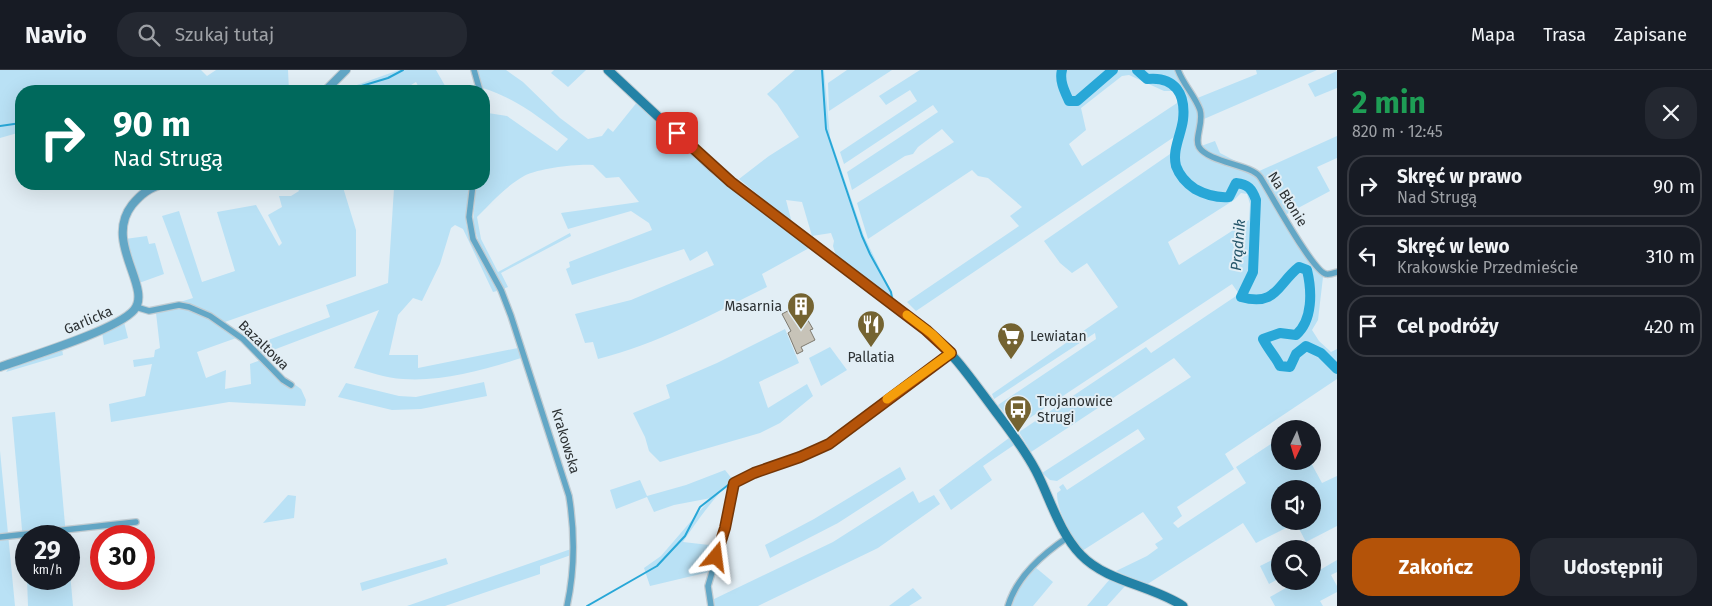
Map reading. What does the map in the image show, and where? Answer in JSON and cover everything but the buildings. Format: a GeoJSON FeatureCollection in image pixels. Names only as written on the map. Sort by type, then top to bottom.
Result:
{"type":"FeatureCollection","features":[{"type":"Feature","properties":{"kind":"main road"},"geometry":{"type":"LineString","coordinates":[[608,70],[712,167],[926,330],[951,353],[1026,454],[1068,537],[1084,558],[1099,569],[1158,592],[1182,606]]}},
{"type":"Feature","properties":{"kind":"street"},"geometry":{"type":"LineString","coordinates":[[330,85],[346,70]]}},
{"type":"Feature","properties":{"kind":"street"},"geometry":{"type":"LineString","coordinates":[[474,70],[478,85]]}},
{"type":"Feature","properties":{"kind":"street","name":"Na Błonie"},"geometry":{"type":"LineString","coordinates":[[1178,70],[1200,109],[1202,122],[1197,141],[1200,148],[1212,156],[1258,174],[1310,259],[1324,274],[1337,272]]}},
{"type":"Feature","properties":{"kind":"street"},"geometry":{"type":"LineString","coordinates":[[136,307],[138,291],[122,239],[122,230],[125,216],[130,207],[144,192],[149,190]]}},
{"type":"Feature","properties":{"kind":"street","name":"Krakowska"},"geometry":{"type":"LineString","coordinates":[[472,190],[469,217],[471,230],[478,250],[501,290],[550,430],[569,496],[573,522],[574,550],[567,606]]}},
{"type":"Feature","properties":{"kind":"street","name":"Bazaltowa"},"geometry":{"type":"LineString","coordinates":[[136,307],[146,311],[179,305],[210,316],[243,339],[291,386]]}},
{"type":"Feature","properties":{"kind":"street","name":"Garlicka"},"geometry":{"type":"LineString","coordinates":[[0,367],[48,351],[124,319],[136,307]]}},
{"type":"Feature","properties":{"kind":"street"},"geometry":{"type":"LineString","coordinates":[[711,606],[708,586],[725,528],[734,483],[754,473],[800,457],[829,444],[951,353]]}},
{"type":"Feature","properties":{"kind":"street"},"geometry":{"type":"LineString","coordinates":[[0,537],[136,522]]}},
{"type":"Feature","properties":{"kind":"street"},"geometry":{"type":"LineString","coordinates":[[1008,606],[1014,591],[1028,571],[1050,550],[1068,537]]}},
{"type":"Feature","properties":{"kind":"shaded area"},"geometry":{"type":"Polygon","coordinates":[[[0,70],[201,70],[207,76],[216,70],[288,70],[289,85],[15,85],[15,134],[0,138],[0,70]]]}},
{"type":"Feature","properties":{"kind":"shaded area"},"geometry":{"type":"Polygon","coordinates":[[[399,70],[436,70],[445,85],[418,85],[416,82],[411,85],[357,85],[399,70]]]}},
{"type":"Feature","properties":{"kind":"shaded area"},"geometry":{"type":"Polygon","coordinates":[[[477,70],[506,70],[523,82],[560,118],[588,139],[602,136],[608,128],[613,132],[638,101],[811,247],[762,274],[767,287],[663,337],[598,359],[593,342],[585,343],[575,314],[631,300],[714,265],[707,251],[690,261],[684,249],[572,285],[566,269],[570,267],[569,262],[652,230],[649,223],[631,211],[568,229],[561,213],[639,202],[619,177],[606,178],[593,165],[567,166],[524,176],[505,190],[477,217],[481,239],[498,272],[570,233],[571,236],[501,273],[508,287],[503,289],[481,249],[473,224],[476,190],[490,190],[490,113],[507,116],[557,151],[568,139],[517,103],[490,90],[490,85],[482,85],[477,70]]]}},
{"type":"Feature","properties":{"kind":"shaded area"},"geometry":{"type":"Polygon","coordinates":[[[554,70],[586,70],[568,87],[551,73],[554,70]]]}},
{"type":"Feature","properties":{"kind":"shaded area"},"geometry":{"type":"Polygon","coordinates":[[[795,70],[824,70],[830,137],[864,236],[895,300],[836,256],[831,233],[812,236],[802,202],[786,200],[792,223],[739,179],[769,156],[799,137],[777,104],[767,94],[795,70]]]}},
{"type":"Feature","properties":{"kind":"shaded area"},"geometry":{"type":"Polygon","coordinates":[[[847,70],[892,70],[829,111],[828,83],[847,70]]]}},
{"type":"Feature","properties":{"kind":"shaded area"},"geometry":{"type":"Polygon","coordinates":[[[920,70],[1175,70],[1194,102],[1198,113],[1199,122],[1195,139],[1196,149],[1204,155],[1256,175],[1309,261],[1323,277],[1318,320],[1312,330],[1319,341],[1331,352],[1337,349],[1337,379],[1276,420],[1271,420],[1271,423],[1225,454],[1234,469],[1177,507],[1182,516],[1173,523],[1178,528],[1246,483],[1236,467],[1271,444],[1271,470],[1315,470],[1320,480],[1271,480],[1271,530],[1282,530],[1256,543],[1243,523],[1146,585],[1116,571],[1147,556],[1158,548],[1155,544],[1163,539],[1143,512],[1082,551],[1066,524],[1060,508],[1057,493],[1061,490],[1059,487],[1063,484],[1067,490],[1145,439],[1138,429],[1057,481],[1050,480],[1042,473],[1191,377],[1174,358],[1031,452],[1019,432],[1146,347],[1151,353],[1239,294],[1232,284],[1016,427],[998,405],[1096,339],[1095,333],[994,399],[992,394],[1118,307],[1087,263],[1072,273],[1060,263],[1044,241],[1170,154],[1174,137],[916,311],[907,302],[1019,226],[1010,216],[1022,207],[988,178],[978,176],[972,170],[868,239],[857,203],[954,142],[942,129],[918,147],[913,154],[905,156],[852,190],[847,172],[938,112],[933,105],[844,164],[840,152],[917,101],[910,90],[886,105],[879,96],[920,70]],[[1129,75],[1122,76],[1081,108],[1086,130],[1069,144],[1082,166],[1177,103],[1178,98],[1174,91],[1164,91],[1129,75]],[[1241,193],[1234,200],[1168,242],[1179,265],[1249,220],[1250,204],[1247,194],[1241,193]]]}},
{"type":"Feature","properties":{"kind":"shaded area"},"geometry":{"type":"Polygon","coordinates":[[[1256,70],[1317,70],[1204,119],[1202,109],[1195,99],[1257,74],[1256,70]]]}},
{"type":"Feature","properties":{"kind":"shaded area"},"geometry":{"type":"Polygon","coordinates":[[[1337,71],[1337,88],[1315,97],[1308,84],[1337,71]]]}},
{"type":"Feature","properties":{"kind":"shaded area"},"geometry":{"type":"Polygon","coordinates":[[[1337,136],[1337,158],[1317,167],[1330,191],[1285,215],[1262,177],[1212,155],[1201,146],[1215,141],[1220,153],[1257,172],[1337,136]]]}},
{"type":"Feature","properties":{"kind":"shaded area"},"geometry":{"type":"Polygon","coordinates":[[[344,190],[356,230],[356,276],[225,322],[200,309],[180,302],[193,298],[162,216],[179,211],[202,282],[235,271],[217,212],[256,205],[279,246],[282,243],[268,215],[282,207],[279,196],[291,196],[299,191],[344,190]]]}},
{"type":"Feature","properties":{"kind":"shaded area"},"geometry":{"type":"Polygon","coordinates":[[[394,190],[469,190],[466,224],[471,241],[497,291],[493,292],[463,229],[455,225],[451,228],[440,264],[422,301],[413,298],[398,315],[389,355],[418,355],[418,368],[518,348],[521,358],[478,371],[432,379],[397,378],[354,368],[379,310],[260,355],[252,346],[330,317],[326,305],[388,283],[394,190]]]}},
{"type":"Feature","properties":{"kind":"shaded area"},"geometry":{"type":"Polygon","coordinates":[[[147,236],[149,244],[155,243],[164,274],[139,283],[125,239],[147,236]]]}},
{"type":"Feature","properties":{"kind":"shaded area"},"geometry":{"type":"Polygon","coordinates":[[[177,307],[202,314],[239,337],[197,352],[206,378],[226,370],[225,389],[251,384],[250,364],[261,360],[301,389],[306,400],[305,406],[229,402],[111,422],[109,404],[145,396],[152,364],[134,367],[133,360],[154,357],[155,350],[160,348],[156,313],[177,307]]]}},
{"type":"Feature","properties":{"kind":"shaded area"},"geometry":{"type":"Polygon","coordinates":[[[124,322],[128,338],[104,345],[102,332],[124,322]]]}},
{"type":"Feature","properties":{"kind":"shaded area"},"geometry":{"type":"Polygon","coordinates":[[[785,329],[799,363],[759,382],[768,408],[807,384],[813,396],[780,423],[760,433],[660,462],[649,451],[645,437],[633,413],[670,398],[666,385],[717,363],[785,329]]]}},
{"type":"Feature","properties":{"kind":"shaded area"},"geometry":{"type":"Polygon","coordinates":[[[830,347],[847,370],[821,386],[809,358],[830,347]]]}},
{"type":"Feature","properties":{"kind":"shaded area"},"geometry":{"type":"Polygon","coordinates":[[[62,349],[63,355],[6,372],[9,368],[62,349]]]}},
{"type":"Feature","properties":{"kind":"shaded area"},"geometry":{"type":"Polygon","coordinates":[[[484,382],[487,396],[421,409],[392,410],[338,397],[346,383],[399,396],[416,397],[484,382]]]}},
{"type":"Feature","properties":{"kind":"shaded area"},"geometry":{"type":"Polygon","coordinates":[[[55,412],[65,525],[22,525],[12,417],[55,412]]]}},
{"type":"Feature","properties":{"kind":"shaded area"},"geometry":{"type":"Polygon","coordinates":[[[1009,438],[1014,445],[983,466],[992,480],[951,510],[939,490],[1009,438]]]}},
{"type":"Feature","properties":{"kind":"shaded area"},"geometry":{"type":"Polygon","coordinates":[[[0,451],[15,606],[0,606],[0,451]]]}},
{"type":"Feature","properties":{"kind":"shaded area"},"geometry":{"type":"Polygon","coordinates":[[[900,467],[906,479],[838,523],[770,558],[765,545],[814,519],[900,467]]]}},
{"type":"Feature","properties":{"kind":"shaded area"},"geometry":{"type":"Polygon","coordinates":[[[725,470],[733,480],[732,482],[711,503],[683,542],[718,546],[709,572],[650,586],[644,568],[661,556],[711,498],[674,505],[654,512],[647,497],[616,509],[610,490],[640,480],[647,496],[686,485],[725,470]]]}},
{"type":"Feature","properties":{"kind":"shaded area"},"geometry":{"type":"Polygon","coordinates":[[[1337,476],[1337,526],[1310,540],[1305,540],[1300,530],[1321,530],[1321,481],[1322,483],[1337,476]]]}},
{"type":"Feature","properties":{"kind":"shaded area"},"geometry":{"type":"Polygon","coordinates":[[[913,491],[919,503],[934,495],[940,504],[878,548],[758,606],[713,606],[712,600],[833,542],[913,491]]]}},
{"type":"Feature","properties":{"kind":"shaded area"},"geometry":{"type":"Polygon","coordinates":[[[288,495],[296,496],[294,518],[263,523],[288,495]]]}},
{"type":"Feature","properties":{"kind":"shaded area"},"geometry":{"type":"Polygon","coordinates":[[[571,549],[571,555],[540,566],[540,574],[445,606],[407,606],[571,549]]]}},
{"type":"Feature","properties":{"kind":"shaded area"},"geometry":{"type":"Polygon","coordinates":[[[446,558],[448,564],[362,591],[360,583],[446,558]]]}},
{"type":"Feature","properties":{"kind":"shaded area"},"geometry":{"type":"Polygon","coordinates":[[[1271,560],[1271,583],[1269,584],[1260,566],[1271,560]]]}},
{"type":"Feature","properties":{"kind":"shaded area"},"geometry":{"type":"Polygon","coordinates":[[[1337,560],[1337,572],[1331,575],[1337,586],[1337,592],[1320,601],[1323,606],[1275,606],[1270,597],[1282,590],[1321,590],[1321,569],[1337,560]]]}},
{"type":"Feature","properties":{"kind":"shaded area"},"geometry":{"type":"Polygon","coordinates":[[[1035,567],[1053,582],[1033,606],[1012,606],[1016,593],[1035,567]]]}},
{"type":"Feature","properties":{"kind":"shaded area"},"geometry":{"type":"Polygon","coordinates":[[[1110,579],[1126,585],[1107,606],[1087,606],[1110,579]]]}},
{"type":"Feature","properties":{"kind":"shaded area"},"geometry":{"type":"Polygon","coordinates":[[[913,588],[922,598],[909,606],[889,606],[913,588]]]}},
{"type":"Feature","properties":{"kind":"shaded area"},"geometry":{"type":"Polygon","coordinates":[[[27,590],[72,590],[73,606],[28,606],[27,590]]]}},
{"type":"Feature","properties":{"kind":"waterway"},"geometry":{"type":"LineString","coordinates":[[365,85],[388,78],[403,70]]}},
{"type":"Feature","properties":{"kind":"waterway"},"geometry":{"type":"LineString","coordinates":[[822,70],[826,129],[862,236],[891,292],[892,298]]}},
{"type":"Feature","properties":{"kind":"waterway","name":"Prądnik"},"geometry":{"type":"LineString","coordinates":[[1062,70],[1062,82],[1069,101],[1077,101],[1113,70]]}},
{"type":"Feature","properties":{"kind":"waterway","name":"Prądnik"},"geometry":{"type":"LineString","coordinates":[[1137,70],[1147,79],[1165,80],[1177,89],[1180,95],[1183,102],[1183,120],[1175,160],[1176,166],[1184,179],[1195,189],[1211,196],[1229,197],[1236,183],[1247,186],[1256,200],[1253,272],[1241,297],[1262,299],[1275,292],[1299,267],[1307,270],[1310,287],[1310,305],[1302,329],[1296,335],[1280,333],[1263,339],[1280,366],[1290,367],[1296,354],[1306,346],[1321,353],[1337,369]]}},
{"type":"Feature","properties":{"kind":"waterway"},"geometry":{"type":"LineString","coordinates":[[0,126],[15,124]]}},
{"type":"Feature","properties":{"kind":"waterway"},"geometry":{"type":"LineString","coordinates":[[587,606],[657,566],[685,536],[700,507],[732,482]]}},
{"type":"Feature","properties":{"kind":"slow traffic"},"geometry":{"type":"LineString","coordinates":[[887,399],[951,353],[932,334],[907,315]]}},
{"type":"Feature","properties":{"kind":"place","name":"Masarnia"},"geometry":{"type":"Point","coordinates":[801,330]}},
{"type":"Feature","properties":{"kind":"place","name":"Pallatia"},"geometry":{"type":"Point","coordinates":[871,348]}},
{"type":"Feature","properties":{"kind":"place","name":"Lewiatan"},"geometry":{"type":"Point","coordinates":[1011,360]}},
{"type":"Feature","properties":{"kind":"place","name":"Trojanowice Strugi"},"geometry":{"type":"Point","coordinates":[1018,433]}},
{"type":"Feature","properties":{"kind":"route"},"geometry":{"type":"LineString","coordinates":[[677,133],[712,167],[926,330],[951,353],[829,444],[800,457],[754,473],[734,483],[725,528],[716,557]]}}]}
